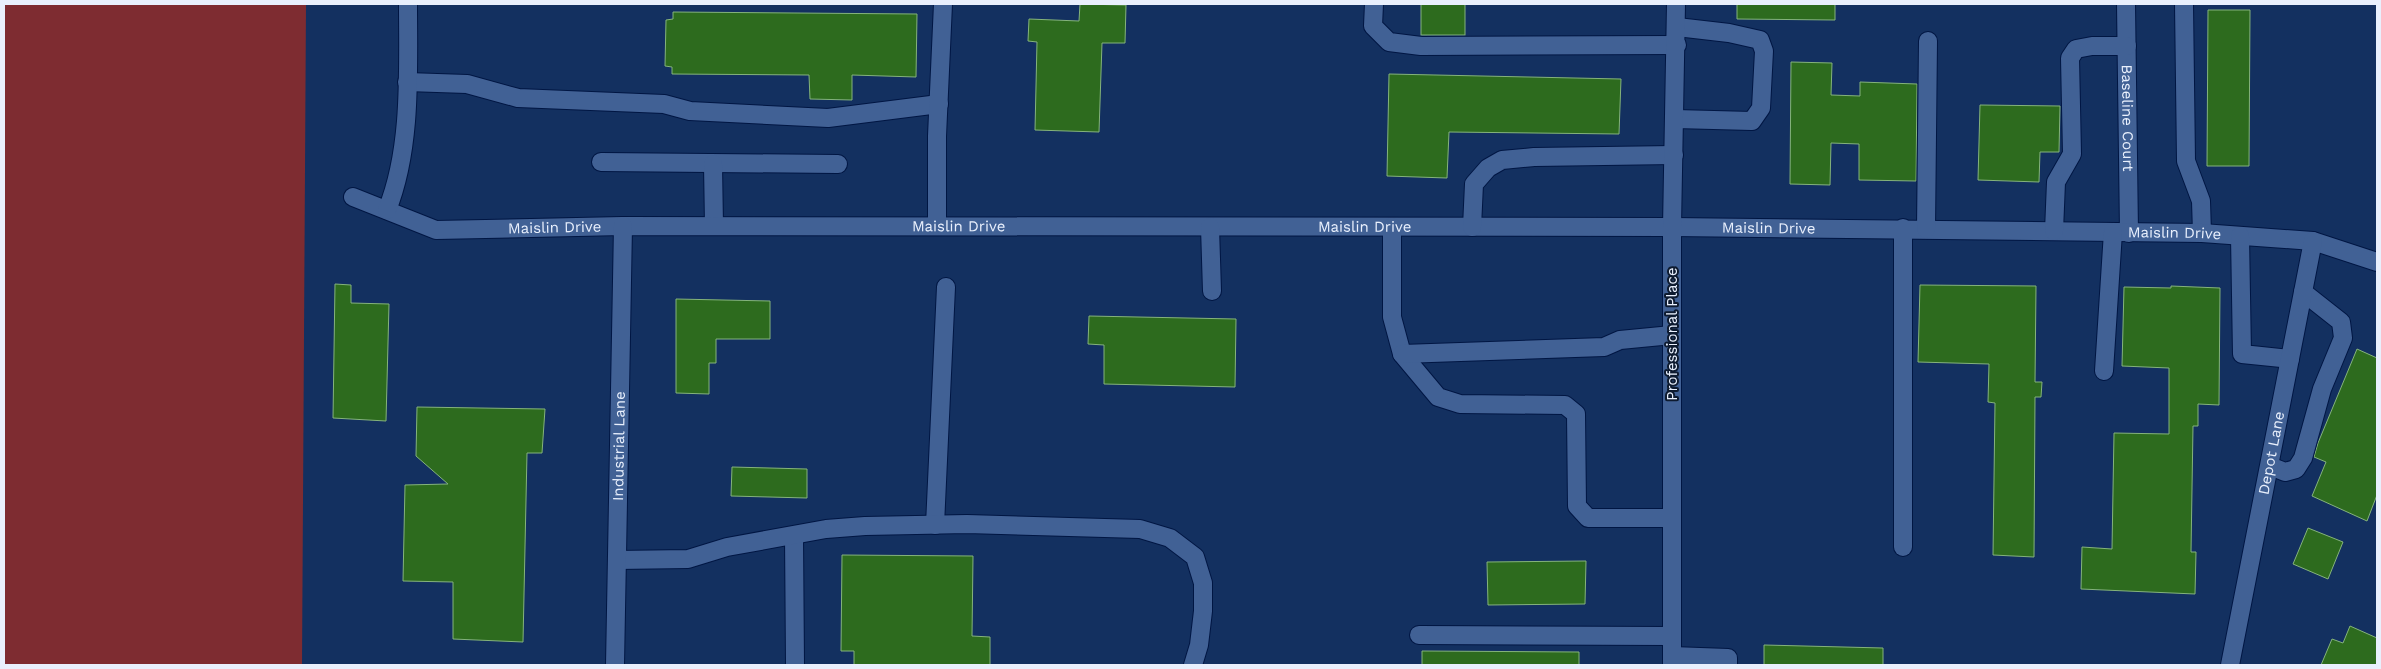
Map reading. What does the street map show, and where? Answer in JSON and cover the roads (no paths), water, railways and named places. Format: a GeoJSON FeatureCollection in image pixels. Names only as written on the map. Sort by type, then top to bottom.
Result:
{"type":"FeatureCollection","features":[{"type":"Feature","properties":{"kind":"street"},"geometry":{"type":"LineString","coordinates":[[387,210],[397,184],[408,82],[408,4]]}},
{"type":"Feature","properties":{"kind":"street"},"geometry":{"type":"LineString","coordinates":[[937,226],[943,4]]}},
{"type":"Feature","properties":{"kind":"street"},"geometry":{"type":"LineString","coordinates":[[1374,4],[1373,26],[1389,42],[1420,46],[1677,45]]}},
{"type":"Feature","properties":{"kind":"street","name":"Professional Place"},"geometry":{"type":"LineString","coordinates":[[1672,660],[1672,227],[1677,45],[1676,4]]}},
{"type":"Feature","properties":{"kind":"street","name":"Baseline Court"},"geometry":{"type":"LineString","coordinates":[[2104,371],[2121,233],[2127,46],[2126,4]]}},
{"type":"Feature","properties":{"kind":"street"},"geometry":{"type":"LineString","coordinates":[[2184,4],[2186,161],[2201,201],[2202,233]]}},
{"type":"Feature","properties":{"kind":"street"},"geometry":{"type":"LineString","coordinates":[[1675,119],[1752,121],[1761,108],[1764,52],[1760,40],[1729,33],[1677,27]]}},
{"type":"Feature","properties":{"kind":"street"},"geometry":{"type":"LineString","coordinates":[[1926,228],[1928,41]]}},
{"type":"Feature","properties":{"kind":"street"},"geometry":{"type":"LineString","coordinates":[[2054,231],[2056,182],[2072,154],[2070,58],[2076,49],[2092,46],[2127,46]]}},
{"type":"Feature","properties":{"kind":"street"},"geometry":{"type":"LineString","coordinates":[[408,82],[467,84],[518,98],[664,104],[690,111],[818,118],[939,104]]}},
{"type":"Feature","properties":{"kind":"street"},"geometry":{"type":"LineString","coordinates":[[1472,227],[1474,184],[1488,168],[1502,160],[1534,157],[1674,155]]}},
{"type":"Feature","properties":{"kind":"street"},"geometry":{"type":"LineString","coordinates":[[601,162],[838,164]]}},
{"type":"Feature","properties":{"kind":"street"},"geometry":{"type":"LineString","coordinates":[[713,164],[714,226]]}},
{"type":"Feature","properties":{"kind":"street","name":"Maislin Drive"},"geometry":{"type":"LineString","coordinates":[[353,197],[436,230],[623,226],[1926,228],[2202,233],[2313,241],[2377,262]]}},
{"type":"Feature","properties":{"kind":"street","name":"Industrial Lane"},"geometry":{"type":"LineString","coordinates":[[616,665],[623,226]]}},
{"type":"Feature","properties":{"kind":"street"},"geometry":{"type":"LineString","coordinates":[[1210,227],[1212,291]]}},
{"type":"Feature","properties":{"kind":"street"},"geometry":{"type":"LineString","coordinates":[[1392,227],[1392,317],[1402,354],[1438,397],[1460,404],[1565,405],[1576,414],[1577,506],[1588,518],[1672,518]]}},
{"type":"Feature","properties":{"kind":"street"},"geometry":{"type":"LineString","coordinates":[[1903,228],[1904,547]]}},
{"type":"Feature","properties":{"kind":"street"},"geometry":{"type":"LineString","coordinates":[[2240,236],[2242,354],[2290,359]]}},
{"type":"Feature","properties":{"kind":"street","name":"Depot Lane"},"geometry":{"type":"LineString","coordinates":[[2230,665],[2313,241]]}},
{"type":"Feature","properties":{"kind":"street"},"geometry":{"type":"LineString","coordinates":[[935,525],[946,287]]}},
{"type":"Feature","properties":{"kind":"street"},"geometry":{"type":"LineString","coordinates":[[2270,466],[2285,472],[2296,469],[2303,458],[2322,389],[2343,338],[2341,322],[2303,292]]}},
{"type":"Feature","properties":{"kind":"street"},"geometry":{"type":"LineString","coordinates":[[1402,354],[1604,347],[1620,340],[1672,334]]}},
{"type":"Feature","properties":{"kind":"street"},"geometry":{"type":"LineString","coordinates":[[617,560],[688,559],[727,547],[826,530],[865,526],[935,525],[1140,530],[1170,538],[1195,557],[1203,583],[1199,645],[1193,665]]}},
{"type":"Feature","properties":{"kind":"street"},"geometry":{"type":"LineString","coordinates":[[794,536],[795,665]]}},
{"type":"Feature","properties":{"kind":"street"},"geometry":{"type":"LineString","coordinates":[[1419,635],[1672,636]]}},
{"type":"Feature","properties":{"kind":"street"},"geometry":{"type":"LineString","coordinates":[[1672,660],[1728,658],[1728,665]]}}]}
